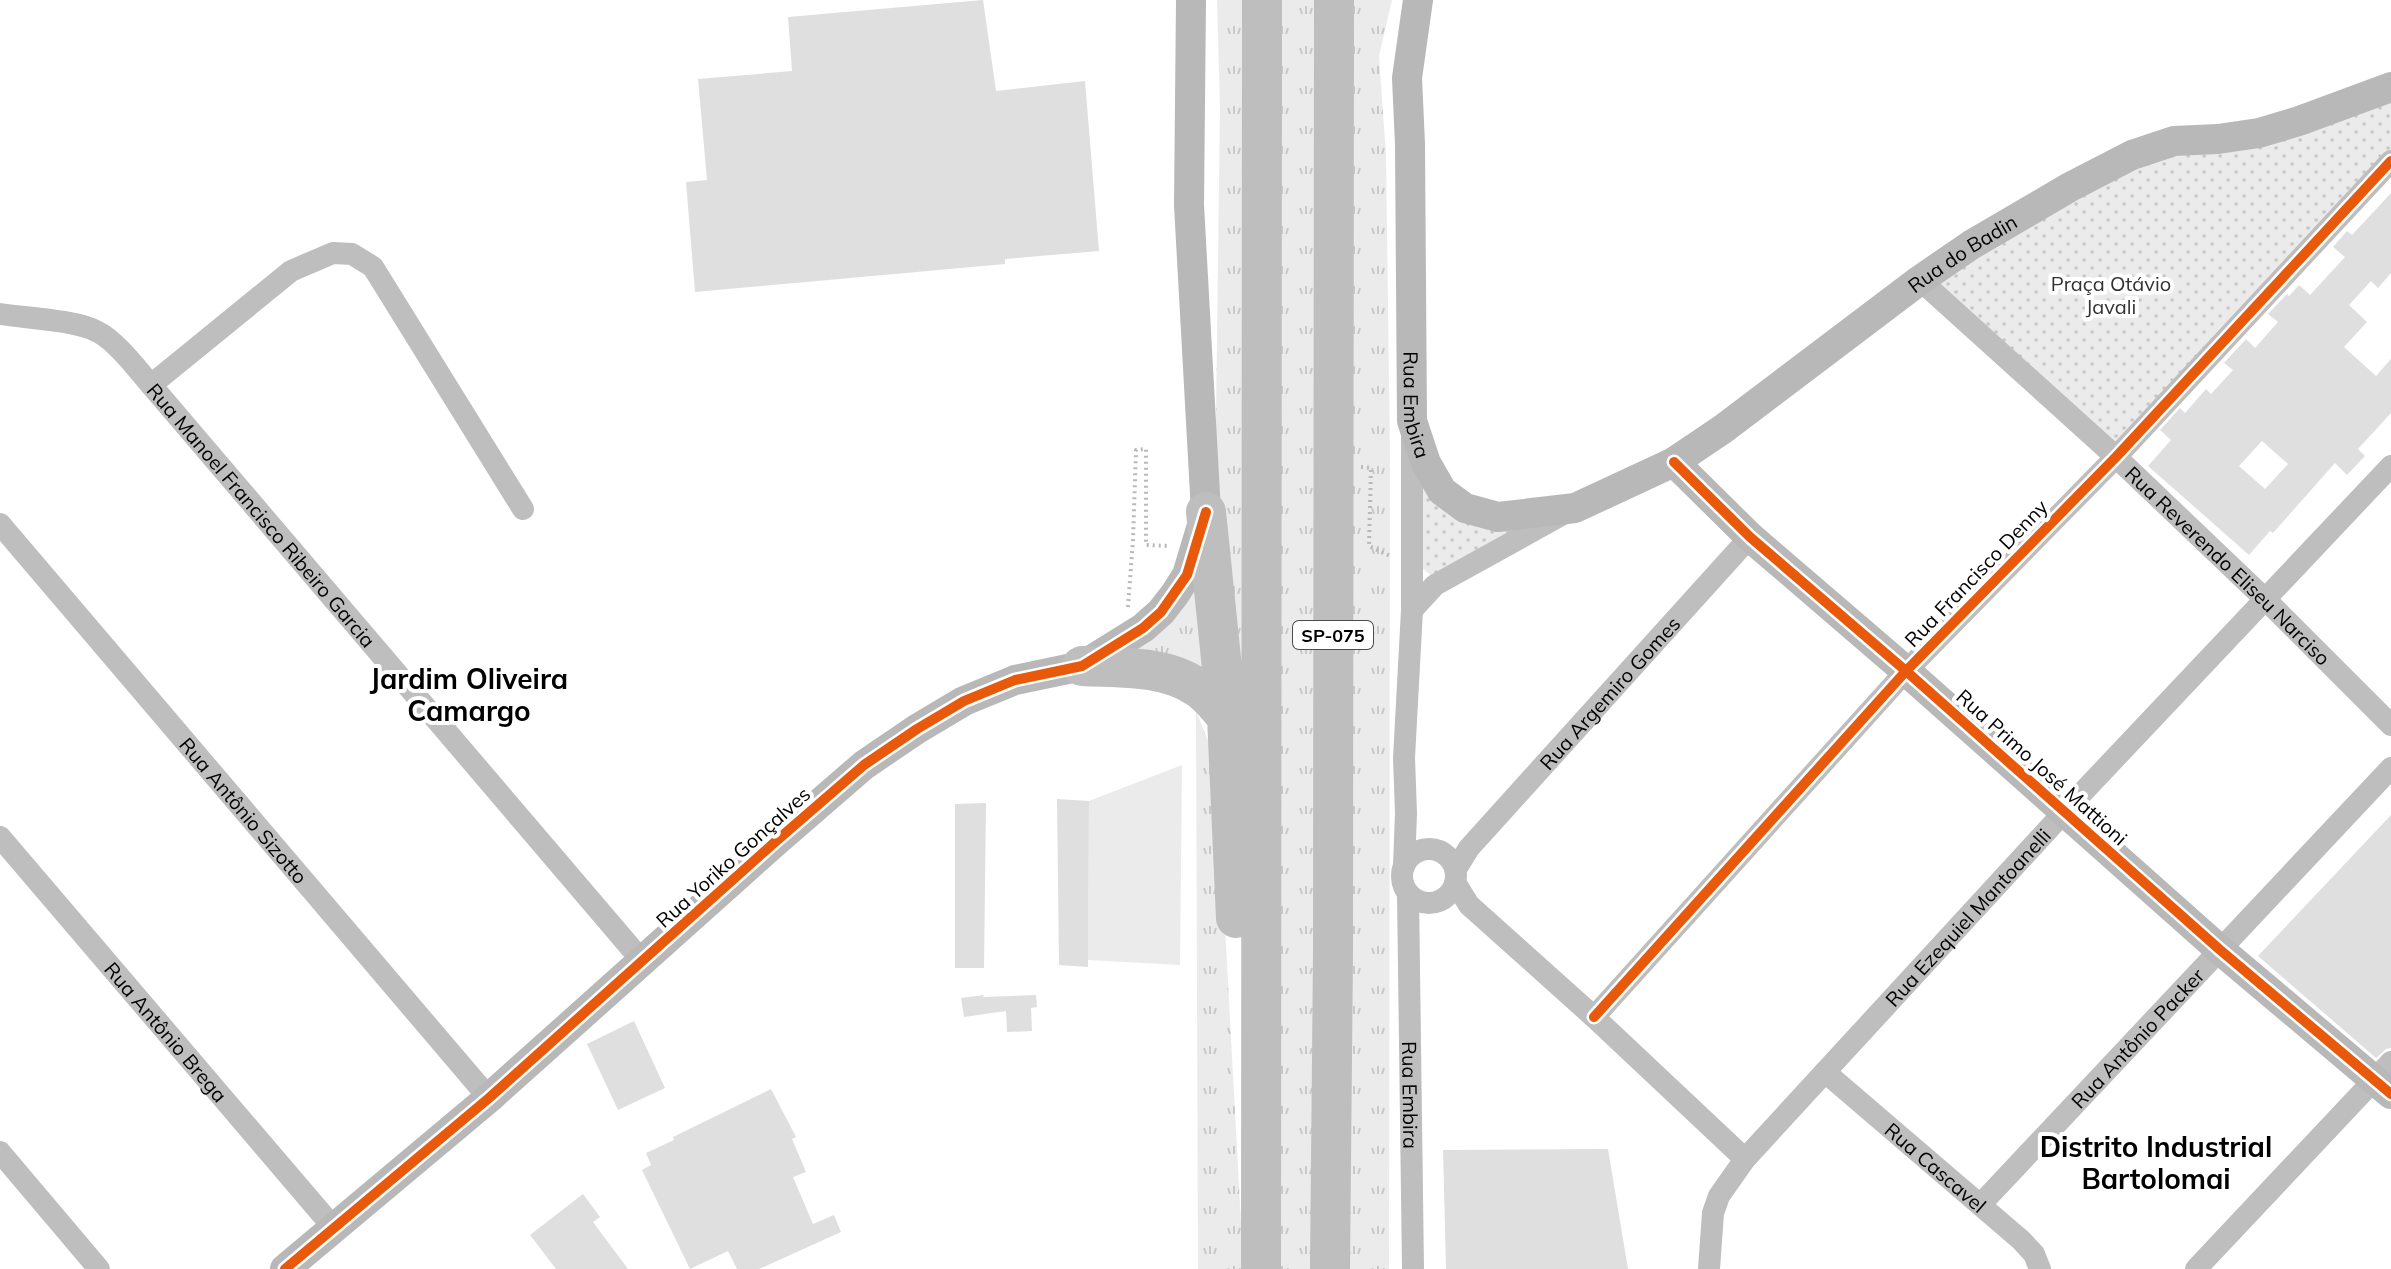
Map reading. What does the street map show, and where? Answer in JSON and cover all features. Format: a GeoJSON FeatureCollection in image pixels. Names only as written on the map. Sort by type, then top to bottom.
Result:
{"type":"FeatureCollection","features":[{"type":"Feature","properties":{"kind":"highway"},"geometry":{"type":"LineString","coordinates":[[1261,1269],[1262,0]]}},
{"type":"Feature","properties":{"kind":"highway","name":"SP-075"},"geometry":{"type":"LineString","coordinates":[[1330,1269],[1334,0]]}},
{"type":"Feature","properties":{"kind":"highway"},"geometry":{"type":"LineString","coordinates":[[1206,512],[1227,717],[1243,1106],[1262,1167]]}},
{"type":"Feature","properties":{"kind":"highway"},"geometry":{"type":"LineString","coordinates":[[1082,666],[1136,668],[1171,675],[1195,685],[1227,717]]}},
{"type":"Feature","properties":{"kind":"street","name":"Rua Yoriko Gonçalves"},"geometry":{"type":"LineString","coordinates":[[285,1269],[489,1098],[864,765],[964,701],[1015,680],[1082,666],[1126,641],[1161,612],[1175,594],[1187,575],[1206,512],[1189,205],[1191,0]]}},
{"type":"Feature","properties":{"kind":"street","name":"Rua Embira"},"geometry":{"type":"LineString","coordinates":[[1418,0],[1407,78],[1412,610],[1404,758],[1406,813],[1403,885],[1439,878]]}},
{"type":"Feature","properties":{"kind":"street","name":"Rua do Badin"},"geometry":{"type":"LineString","coordinates":[[1412,610],[1435,585],[1575,508],[1674,462],[1971,245],[2132,155],[2174,141],[2259,133],[2391,87]]}},
{"type":"Feature","properties":{"kind":"street","name":"Rua Francisco Denny"},"geometry":{"type":"LineString","coordinates":[[1594,1017],[1906,671],[2116,457],[2391,161]]}},
{"type":"Feature","properties":{"kind":"street"},"geometry":{"type":"LineString","coordinates":[[151,385],[291,271],[333,253],[352,254],[373,267],[523,509]]}},
{"type":"Feature","properties":{"kind":"street","name":"Rua Reverendo Eliseu Narciso"},"geometry":{"type":"LineString","coordinates":[[1920,280],[2116,457],[2391,725]]}},
{"type":"Feature","properties":{"kind":"street","name":"Rua Manoel Francisco Ribeiro Garcia"},"geometry":{"type":"LineString","coordinates":[[0,314],[76,325],[98,332],[151,385],[643,962]]}},
{"type":"Feature","properties":{"kind":"street","name":"Rua do Badin"},"geometry":{"type":"LineString","coordinates":[[1412,421],[1426,463],[1442,491],[1465,508],[1498,517],[1575,508]]}},
{"type":"Feature","properties":{"kind":"street","name":"Rua Primo José Mattioni"},"geometry":{"type":"LineString","coordinates":[[1674,462],[1750,537],[2219,949],[2385,1078]]}},
{"type":"Feature","properties":{"kind":"street","name":"Rua Ezequiel Mantoanelli"},"geometry":{"type":"LineString","coordinates":[[1709,1269],[1713,1213],[1719,1196],[1745,1159],[2065,811],[2391,466]]}},
{"type":"Feature","properties":{"kind":"street","name":"Rua Antônio Sizotto"},"geometry":{"type":"LineString","coordinates":[[0,524],[489,1098]]}},
{"type":"Feature","properties":{"kind":"street","name":"Rua Argemiro Gomes"},"geometry":{"type":"LineString","coordinates":[[1404,866],[1416,852],[1425,848],[1439,878],[1750,537]]}},
{"type":"Feature","properties":{"kind":"street","name":"Rua Antônio Packer"},"geometry":{"type":"LineString","coordinates":[[1981,1204],[2391,768]]}},
{"type":"Feature","properties":{"kind":"street"},"geometry":{"type":"LineString","coordinates":[[1406,813],[1439,878],[1594,1017],[1745,1159]]}},
{"type":"Feature","properties":{"kind":"street","name":"Rua Antônio Brega"},"geometry":{"type":"LineString","coordinates":[[0,837],[333,1227]]}},
{"type":"Feature","properties":{"kind":"street","name":"Rua Embira"},"geometry":{"type":"LineString","coordinates":[[1413,1269],[1409,922],[1439,878]]}},
{"type":"Feature","properties":{"kind":"street","name":"Rua Cascavel"},"geometry":{"type":"LineString","coordinates":[[1825,1072],[1981,1204],[2034,1254],[2040,1269]]}},
{"type":"Feature","properties":{"kind":"street"},"geometry":{"type":"LineString","coordinates":[[2196,1269],[2385,1078]]}},
{"type":"Feature","properties":{"kind":"street"},"geometry":{"type":"LineString","coordinates":[[0,1152],[99,1269]]}},
{"type":"Feature","properties":{"kind":"path"},"geometry":{"type":"LineString","coordinates":[[1126,641],[1136,450],[1146,449],[1146,545]]}},
{"type":"Feature","properties":{"kind":"green space"},"geometry":{"type":"Polygon","coordinates":[[[1217,0],[1253,0],[1251,764],[1215,491],[1220,108],[1217,0]]]}},
{"type":"Feature","properties":{"kind":"green space"},"geometry":{"type":"Polygon","coordinates":[[[1277,0],[1322,0],[1318,1269],[1275,1269],[1277,0]]]}},
{"type":"Feature","properties":{"kind":"green space"},"geometry":{"type":"Polygon","coordinates":[[[1346,0],[1392,0],[1379,56],[1386,155],[1390,455],[1389,1269],[1343,1269],[1346,0]]]}},
{"type":"Feature","properties":{"kind":"green space","name":"Praça Otávio Javali"},"geometry":{"type":"Polygon","coordinates":[[[2391,88],[2391,154],[2119,453],[1928,281],[2152,147],[2391,88]]]}},
{"type":"Feature","properties":{"kind":"green space"},"geometry":{"type":"Polygon","coordinates":[[[1419,443],[1439,485],[1546,518],[1436,580],[1418,564],[1419,443]]]}},
{"type":"Feature","properties":{"kind":"green space"},"geometry":{"type":"Polygon","coordinates":[[[1193,584],[1207,682],[1122,658],[1193,584]]]}},
{"type":"Feature","properties":{"kind":"green space"},"geometry":{"type":"Polygon","coordinates":[[[1196,711],[1211,748],[1218,796],[1241,1269],[1198,1269],[1196,711]]]}},
{"type":"Feature","properties":{"kind":"green space"},"geometry":{"type":"Polygon","coordinates":[[[1182,765],[1180,965],[1088,960],[1089,801],[1182,765]]]}},
{"type":"Feature","properties":{"kind":"building"},"geometry":{"type":"Polygon","coordinates":[[[983,0],[996,91],[1085,81],[1099,251],[1005,259],[1005,264],[695,292],[686,182],[707,180],[698,79],[792,71],[788,17],[983,0]]]}},
{"type":"Feature","properties":{"kind":"building"},"geometry":{"type":"Polygon","coordinates":[[[2391,193],[2391,273],[2378,288],[2371,281],[2349,305],[2367,322],[2344,347],[2376,376],[2391,359],[2391,413],[2358,449],[2365,456],[2347,475],[2335,463],[2273,533],[2270,531],[2249,555],[2148,466],[2171,440],[2160,430],[2180,408],[2185,413],[2206,389],[2211,394],[2233,370],[2224,363],[2246,339],[2255,348],[2278,322],[2268,314],[2287,294],[2289,296],[2299,285],[2310,295],[2345,257],[2333,247],[2347,231],[2352,235],[2391,193]],[[2262,441],[2239,466],[2265,489],[2288,464],[2262,441]]]}},
{"type":"Feature","properties":{"kind":"building"},"geometry":{"type":"Polygon","coordinates":[[[1057,799],[1089,801],[1088,967],[1059,965],[1057,799]]]}},
{"type":"Feature","properties":{"kind":"building"},"geometry":{"type":"Polygon","coordinates":[[[986,803],[984,968],[955,968],[955,804],[986,803]]]}},
{"type":"Feature","properties":{"kind":"building"},"geometry":{"type":"Polygon","coordinates":[[[2391,815],[2391,1048],[2376,1058],[2258,956],[2391,815]]]}},
{"type":"Feature","properties":{"kind":"building"},"geometry":{"type":"Polygon","coordinates":[[[1036,995],[1037,1007],[1031,1008],[1032,1031],[1007,1032],[1006,1011],[964,1017],[961,998],[1036,995]]]}},
{"type":"Feature","properties":{"kind":"building"},"geometry":{"type":"Polygon","coordinates":[[[634,1021],[665,1088],[618,1110],[587,1044],[634,1021]]]}},
{"type":"Feature","properties":{"kind":"building"},"geometry":{"type":"Polygon","coordinates":[[[771,1089],[796,1137],[792,1139],[806,1172],[793,1177],[813,1224],[834,1215],[841,1232],[759,1269],[737,1269],[728,1251],[690,1269],[642,1170],[651,1165],[646,1153],[771,1089]]]}},
{"type":"Feature","properties":{"kind":"building"},"geometry":{"type":"Polygon","coordinates":[[[1608,1149],[1628,1269],[1446,1269],[1443,1150],[1608,1149]]]}},
{"type":"Feature","properties":{"kind":"building"},"geometry":{"type":"Polygon","coordinates":[[[583,1194],[600,1217],[593,1222],[628,1269],[556,1269],[530,1235],[583,1194]]]}},
{"type":"Feature","properties":{"kind":"cycle path"},"geometry":{"type":"LineString","coordinates":[[1594,1017],[1906,671],[2116,457],[2391,161]]}},
{"type":"Feature","properties":{"kind":"cycle path"},"geometry":{"type":"LineString","coordinates":[[1674,462],[1750,537],[2219,949],[2391,1094]]}},
{"type":"Feature","properties":{"kind":"cycle path"},"geometry":{"type":"LineString","coordinates":[[285,1269],[489,1098],[864,765],[964,701],[1015,680],[1082,666],[1143,628],[1161,612],[1187,575],[1206,512]]}},
{"type":"Feature","properties":{"kind":"district","name":"Jardim Oliveira Camargo"},"geometry":{"type":"Point","coordinates":[469,694]}},
{"type":"Feature","properties":{"kind":"district","name":"Distrito Industrial Bartolomai"},"geometry":{"type":"Point","coordinates":[2156,1162]}}]}
